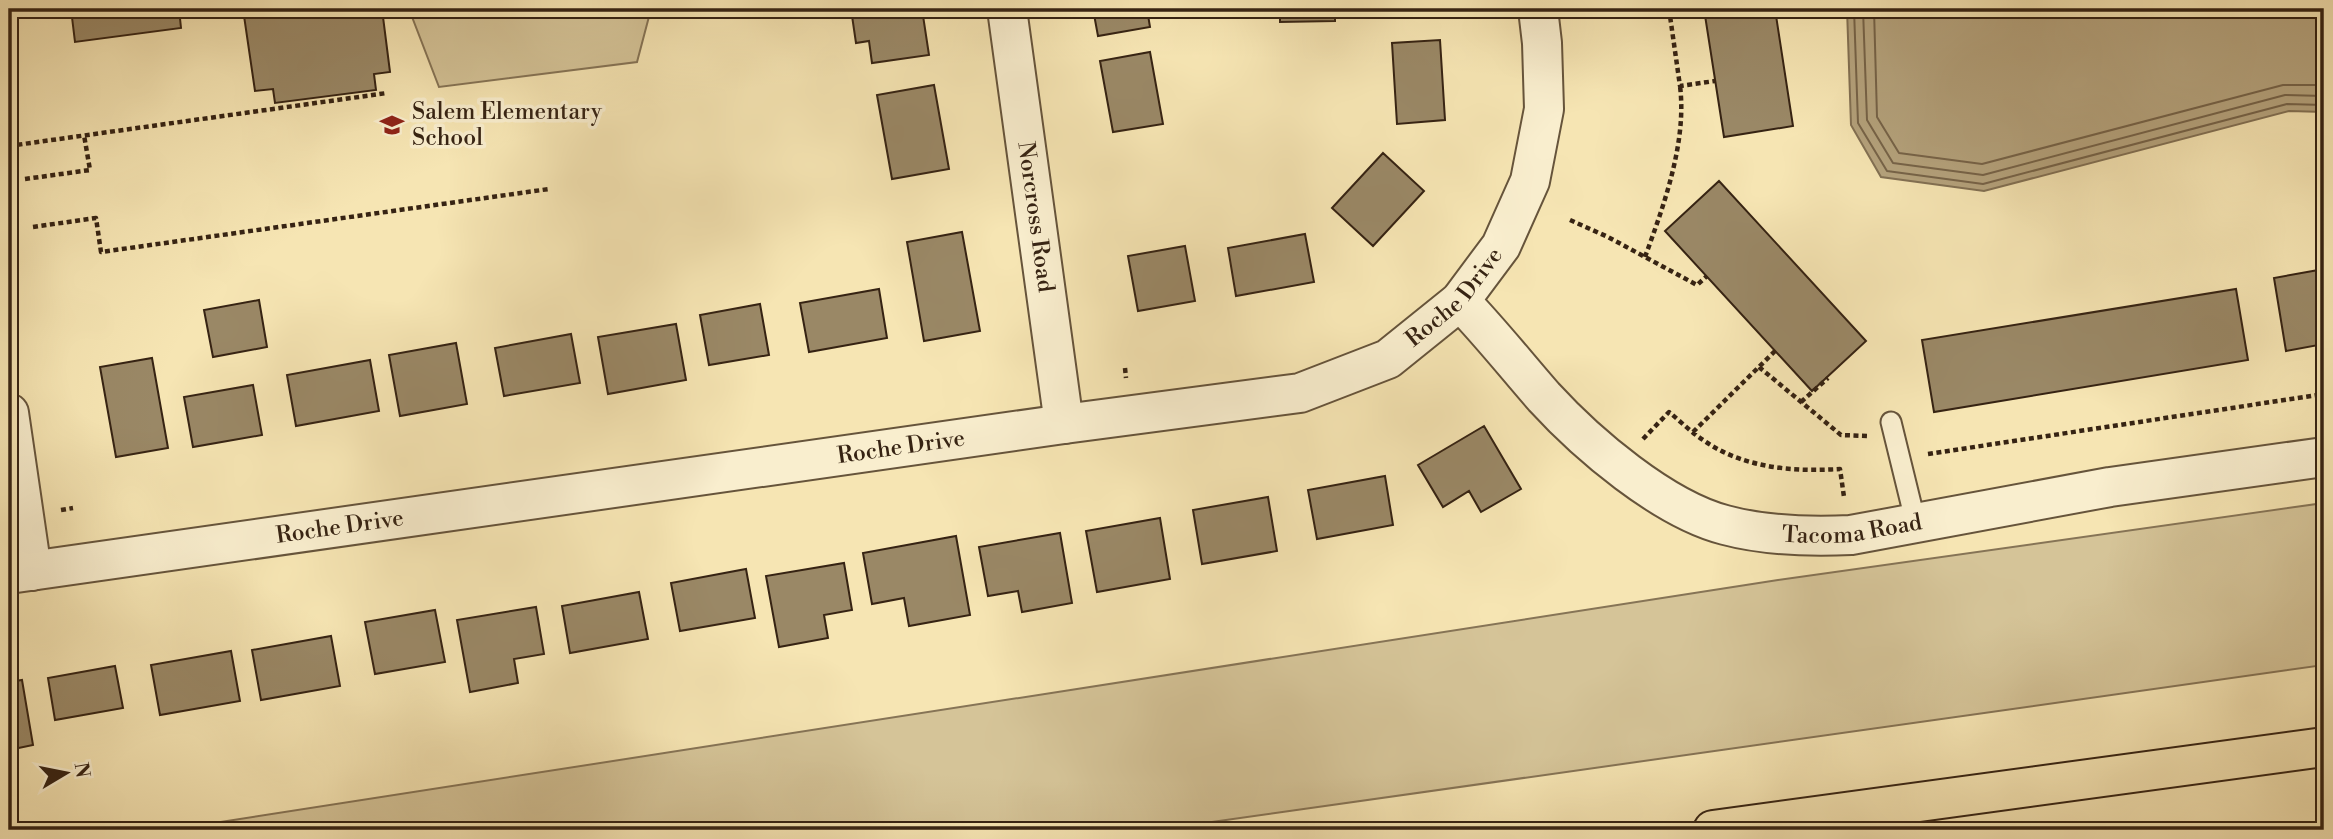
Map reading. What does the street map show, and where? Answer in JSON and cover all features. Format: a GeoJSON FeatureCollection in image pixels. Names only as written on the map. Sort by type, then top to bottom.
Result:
{"type":"FeatureCollection","features":[{"type":"Feature","properties":{"kind":"highway"},"geometry":{"type":"LineString","coordinates":[[1713,830],[2324,747]]}},
{"type":"Feature","properties":{"kind":"street","name":"Norcross Road"},"geometry":{"type":"LineString","coordinates":[[1007,9],[1064,424]]}},
{"type":"Feature","properties":{"kind":"street","name":"Roche Drive"},"geometry":{"type":"LineString","coordinates":[[20,572],[1300,393],[1388,359],[1460,301],[1502,246],[1530,181],[1544,109],[1538,9]]}},
{"type":"Feature","properties":{"kind":"street","name":"Tacoma Road"},"geometry":{"type":"LineString","coordinates":[[1460,301],[1545,398],[1612,461],[1680,507],[1723,525],[1779,535],[1851,535],[2110,486],[2324,457]]}},
{"type":"Feature","properties":{"kind":"street"},"geometry":{"type":"LineString","coordinates":[[9,413],[20,572]]}},
{"type":"Feature","properties":{"kind":"lane"},"geometry":{"type":"LineString","coordinates":[[1891,422],[1916,524]]}},
{"type":"Feature","properties":{"kind":"path"},"geometry":{"type":"LineString","coordinates":[[1644,257],[1665,201],[1683,109],[1669,9]]}},
{"type":"Feature","properties":{"kind":"path"},"geometry":{"type":"LineString","coordinates":[[1680,86],[1715,81]]}},
{"type":"Feature","properties":{"kind":"path"},"geometry":{"type":"LineString","coordinates":[[9,146],[387,93]]}},
{"type":"Feature","properties":{"kind":"path"},"geometry":{"type":"LineString","coordinates":[[25,179],[90,170],[84,135]]}},
{"type":"Feature","properties":{"kind":"path"},"geometry":{"type":"LineString","coordinates":[[33,227],[96,218],[101,252],[549,189]]}},
{"type":"Feature","properties":{"kind":"path"},"geometry":{"type":"LineString","coordinates":[[1570,220],[1697,285],[1707,276]]}},
{"type":"Feature","properties":{"kind":"path"},"geometry":{"type":"LineString","coordinates":[[1693,432],[1775,351]]}},
{"type":"Feature","properties":{"kind":"path"},"geometry":{"type":"LineString","coordinates":[[1759,367],[1841,435]]}},
{"type":"Feature","properties":{"kind":"path"},"geometry":{"type":"LineString","coordinates":[[1801,402],[1828,378]]}},
{"type":"Feature","properties":{"kind":"path"},"geometry":{"type":"LineString","coordinates":[[1922,455],[2324,394]]}},
{"type":"Feature","properties":{"kind":"path"},"geometry":{"type":"LineString","coordinates":[[1637,444],[1669,412],[1693,432],[1726,453],[1760,465],[1792,470],[1840,469],[1845,502]]}},
{"type":"Feature","properties":{"kind":"shaded area"},"geometry":{"type":"Polygon","coordinates":[[[409,9],[651,9],[637,62],[439,87],[409,9]]]}},
{"type":"Feature","properties":{"kind":"shaded area"},"geometry":{"type":"Polygon","coordinates":[[[2324,503],[2324,665],[1155,830],[169,830],[1778,580],[2324,503]]]}},
{"type":"Feature","properties":{"kind":"water"},"geometry":{"type":"Polygon","coordinates":[[[1847,9],[2324,9],[2324,112],[2289,111],[1984,191],[1881,177],[1851,125],[1847,9]]]}},
{"type":"Feature","properties":{"kind":"building"},"geometry":{"type":"Polygon","coordinates":[[[71,9],[179,9],[181,28],[75,42],[71,9]]]}},
{"type":"Feature","properties":{"kind":"building","name":"Salem Elementary School"},"geometry":{"type":"Polygon","coordinates":[[[243,9],[382,9],[390,72],[374,74],[376,90],[275,103],[273,89],[255,91],[243,9]]]}},
{"type":"Feature","properties":{"kind":"building"},"geometry":{"type":"Polygon","coordinates":[[[851,9],[922,9],[929,55],[872,63],[869,41],[856,43],[851,9]]]}},
{"type":"Feature","properties":{"kind":"building"},"geometry":{"type":"Polygon","coordinates":[[[1093,9],[1147,9],[1150,27],[1098,36],[1093,9]]]}},
{"type":"Feature","properties":{"kind":"building"},"geometry":{"type":"Polygon","coordinates":[[[1280,9],[1335,9],[1335,21],[1280,22],[1280,9]]]}},
{"type":"Feature","properties":{"kind":"building"},"geometry":{"type":"Polygon","coordinates":[[[1704,9],[1775,9],[1793,126],[1724,137],[1704,9]]]}},
{"type":"Feature","properties":{"kind":"building"},"geometry":{"type":"Polygon","coordinates":[[[1440,40],[1445,120],[1397,124],[1392,43],[1440,40]]]}},
{"type":"Feature","properties":{"kind":"building"},"geometry":{"type":"Polygon","coordinates":[[[1150,52],[1163,124],[1113,132],[1100,61],[1150,52]]]}},
{"type":"Feature","properties":{"kind":"building"},"geometry":{"type":"Polygon","coordinates":[[[934,85],[949,169],[892,179],[877,95],[934,85]]]}},
{"type":"Feature","properties":{"kind":"building"},"geometry":{"type":"Polygon","coordinates":[[[1383,153],[1424,191],[1373,246],[1332,208],[1383,153]]]}},
{"type":"Feature","properties":{"kind":"building"},"geometry":{"type":"Polygon","coordinates":[[[1719,181],[1866,341],[1812,391],[1665,231],[1719,181]]]}},
{"type":"Feature","properties":{"kind":"building"},"geometry":{"type":"Polygon","coordinates":[[[962,232],[980,331],[924,341],[907,242],[962,232]]]}},
{"type":"Feature","properties":{"kind":"building"},"geometry":{"type":"Polygon","coordinates":[[[1305,234],[1314,282],[1236,296],[1228,248],[1305,234]]]}},
{"type":"Feature","properties":{"kind":"building"},"geometry":{"type":"Polygon","coordinates":[[[1185,246],[1195,301],[1138,311],[1128,256],[1185,246]]]}},
{"type":"Feature","properties":{"kind":"building"},"geometry":{"type":"Polygon","coordinates":[[[2324,269],[2324,344],[2286,351],[2274,278],[2324,269]]]}},
{"type":"Feature","properties":{"kind":"building"},"geometry":{"type":"Polygon","coordinates":[[[879,289],[887,338],[809,352],[800,303],[879,289]]]}},
{"type":"Feature","properties":{"kind":"building"},"geometry":{"type":"Polygon","coordinates":[[[2236,289],[2248,360],[1934,412],[1922,340],[2236,289]]]}},
{"type":"Feature","properties":{"kind":"building"},"geometry":{"type":"Polygon","coordinates":[[[259,300],[267,347],[213,357],[204,310],[259,300]]]}},
{"type":"Feature","properties":{"kind":"building"},"geometry":{"type":"Polygon","coordinates":[[[760,304],[769,355],[709,365],[700,315],[760,304]]]}},
{"type":"Feature","properties":{"kind":"building"},"geometry":{"type":"Polygon","coordinates":[[[676,324],[686,380],[608,394],[598,337],[676,324]]]}},
{"type":"Feature","properties":{"kind":"building"},"geometry":{"type":"Polygon","coordinates":[[[571,334],[580,383],[504,396],[495,348],[571,334]]]}},
{"type":"Feature","properties":{"kind":"building"},"geometry":{"type":"Polygon","coordinates":[[[456,343],[467,404],[400,416],[389,355],[456,343]]]}},
{"type":"Feature","properties":{"kind":"building"},"geometry":{"type":"Polygon","coordinates":[[[152,358],[168,448],[116,457],[100,367],[152,358]]]}},
{"type":"Feature","properties":{"kind":"building"},"geometry":{"type":"Polygon","coordinates":[[[370,360],[379,411],[296,426],[287,375],[370,360]]]}},
{"type":"Feature","properties":{"kind":"building"},"geometry":{"type":"Polygon","coordinates":[[[253,385],[262,435],[193,447],[184,397],[253,385]]]}},
{"type":"Feature","properties":{"kind":"building"},"geometry":{"type":"Polygon","coordinates":[[[1484,426],[1521,489],[1481,512],[1469,491],[1443,507],[1418,465],[1484,426]]]}},
{"type":"Feature","properties":{"kind":"building"},"geometry":{"type":"Polygon","coordinates":[[[1385,476],[1393,525],[1317,539],[1308,490],[1385,476]]]}},
{"type":"Feature","properties":{"kind":"building"},"geometry":{"type":"Polygon","coordinates":[[[1268,497],[1277,551],[1202,564],[1193,510],[1268,497]]]}},
{"type":"Feature","properties":{"kind":"building"},"geometry":{"type":"Polygon","coordinates":[[[1160,518],[1170,579],[1097,592],[1086,531],[1160,518]]]}},
{"type":"Feature","properties":{"kind":"building"},"geometry":{"type":"Polygon","coordinates":[[[1060,533],[1072,603],[1022,612],[1018,591],[988,596],[979,547],[1060,533]]]}},
{"type":"Feature","properties":{"kind":"building"},"geometry":{"type":"Polygon","coordinates":[[[956,536],[970,615],[909,626],[904,598],[872,604],[863,553],[956,536]]]}},
{"type":"Feature","properties":{"kind":"building"},"geometry":{"type":"Polygon","coordinates":[[[844,563],[852,610],[824,615],[828,638],[779,647],[766,576],[844,563]]]}},
{"type":"Feature","properties":{"kind":"building"},"geometry":{"type":"Polygon","coordinates":[[[746,569],[755,618],[680,631],[671,583],[746,569]]]}},
{"type":"Feature","properties":{"kind":"building"},"geometry":{"type":"Polygon","coordinates":[[[639,592],[648,639],[570,653],[562,606],[639,592]]]}},
{"type":"Feature","properties":{"kind":"building"},"geometry":{"type":"Polygon","coordinates":[[[536,607],[544,654],[514,659],[518,683],[470,692],[457,620],[536,607]]]}},
{"type":"Feature","properties":{"kind":"building"},"geometry":{"type":"Polygon","coordinates":[[[435,610],[445,662],[375,674],[365,622],[435,610]]]}},
{"type":"Feature","properties":{"kind":"building"},"geometry":{"type":"Polygon","coordinates":[[[331,636],[340,686],[261,700],[252,650],[331,636]]]}},
{"type":"Feature","properties":{"kind":"building"},"geometry":{"type":"Polygon","coordinates":[[[231,651],[240,701],[160,715],[151,665],[231,651]]]}},
{"type":"Feature","properties":{"kind":"building"},"geometry":{"type":"Polygon","coordinates":[[[115,666],[123,708],[55,720],[48,678],[115,666]]]}},
{"type":"Feature","properties":{"kind":"building"},"geometry":{"type":"Polygon","coordinates":[[[22,680],[33,745],[9,750],[9,682],[22,680]]]}},
{"type":"Feature","properties":{"kind":"place","name":"Salem Elementary School"},"geometry":{"type":"Point","coordinates":[392,125]}}]}
